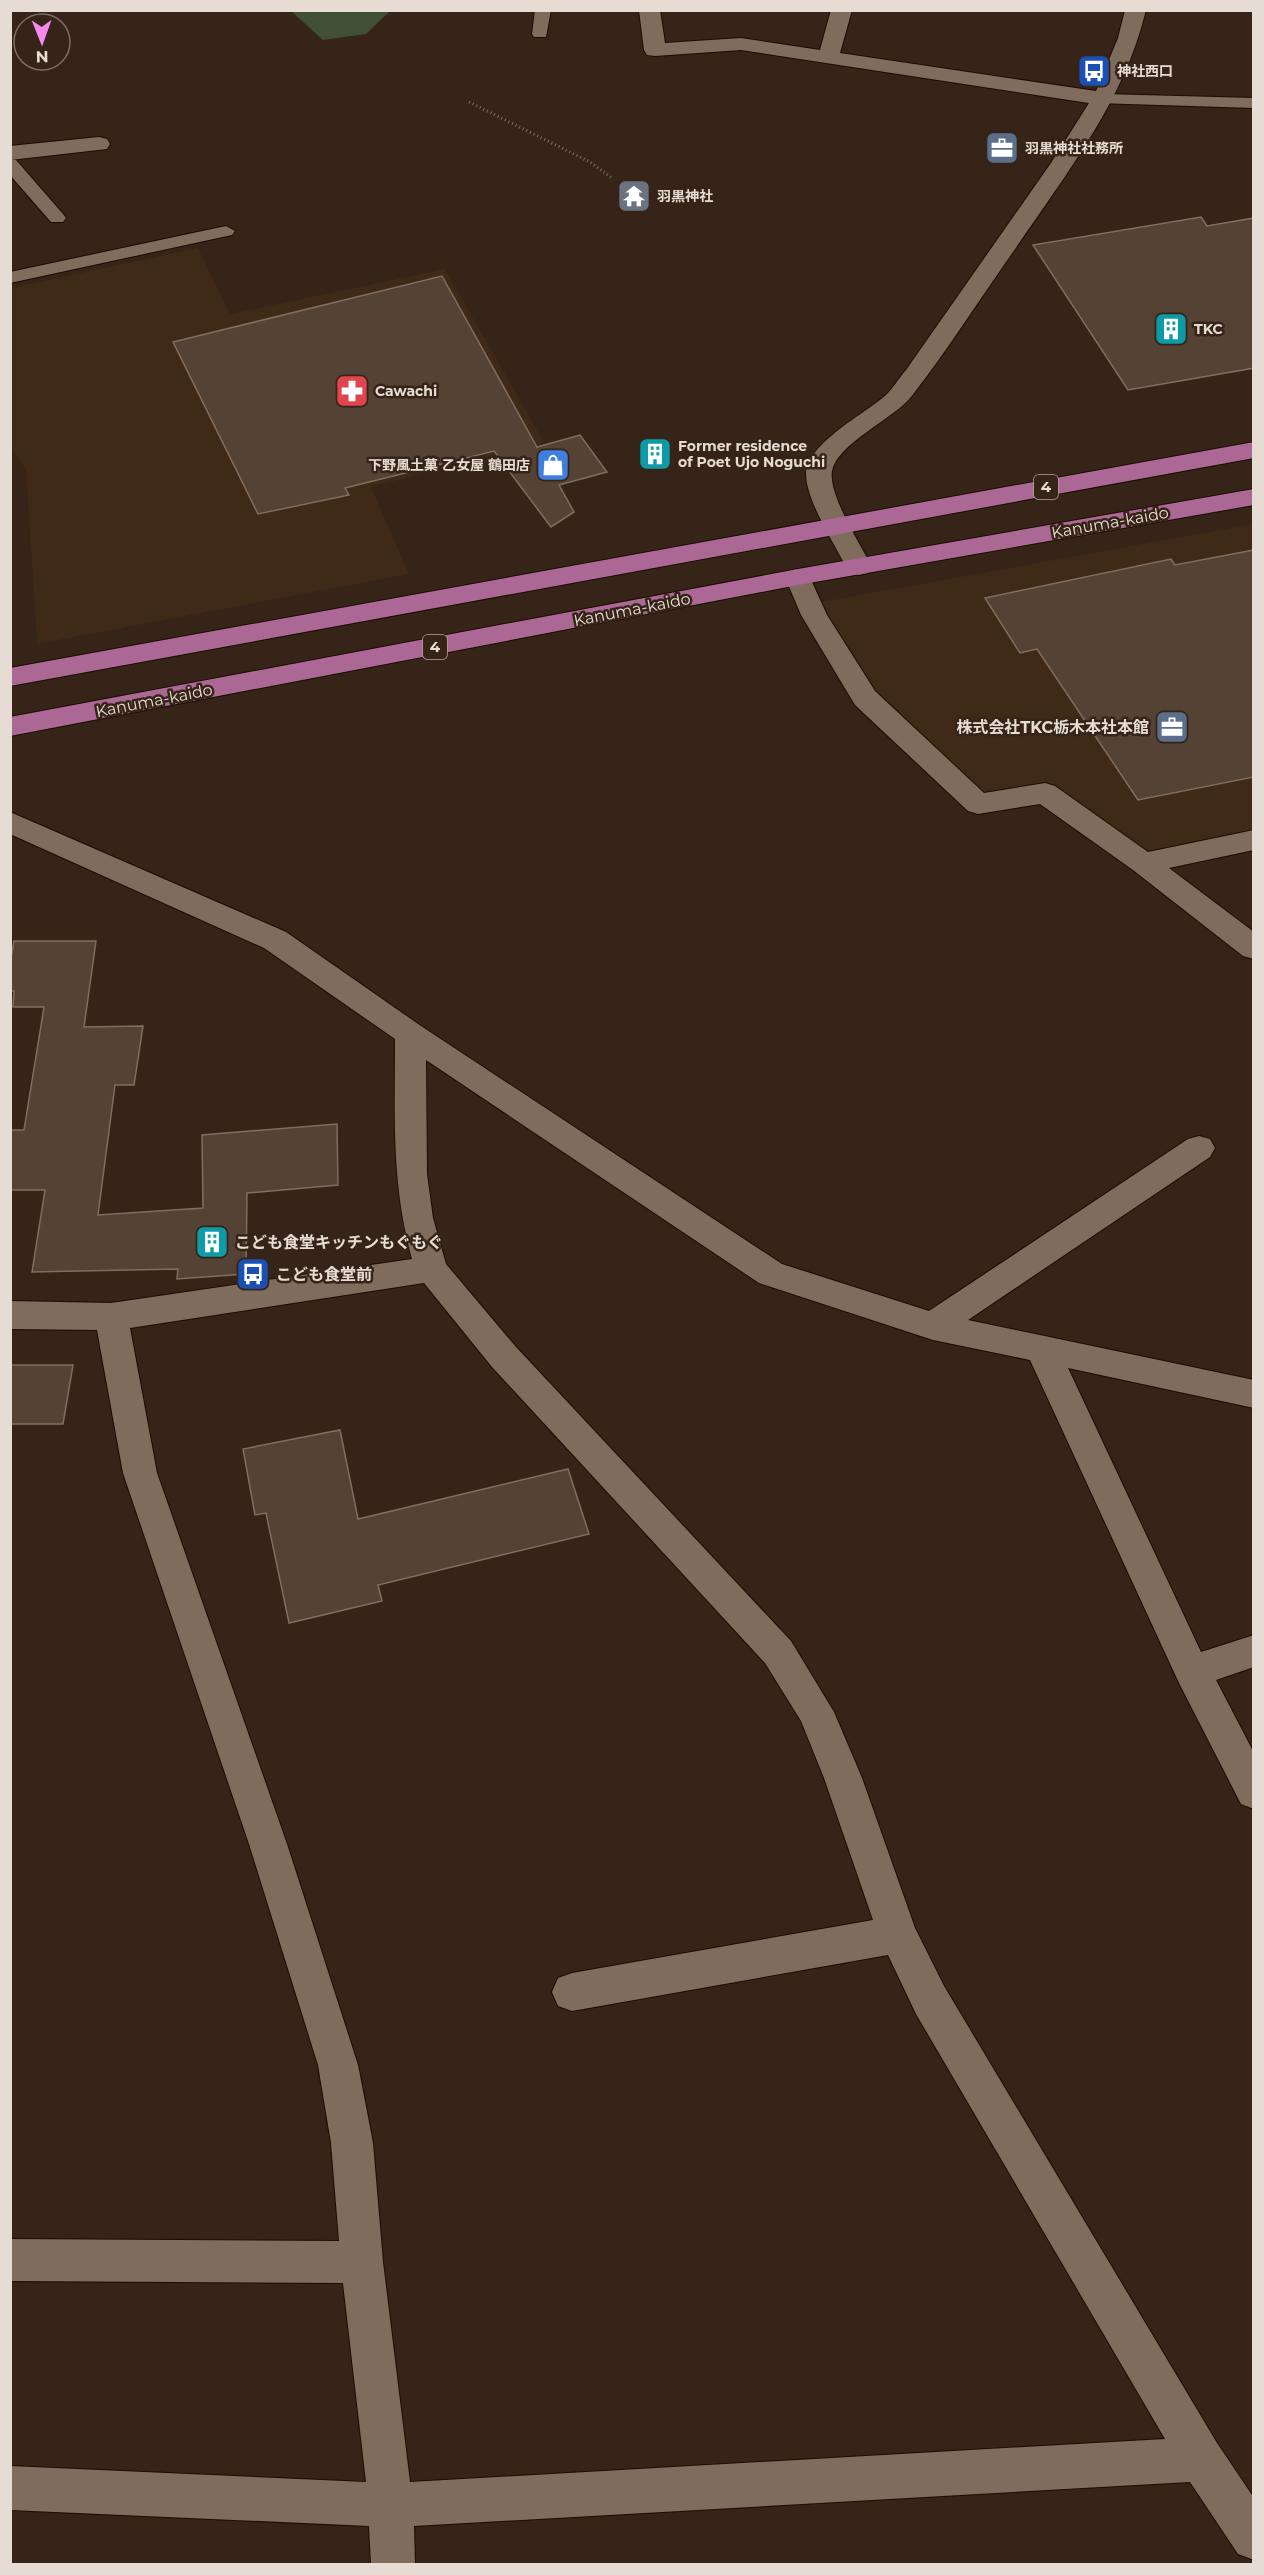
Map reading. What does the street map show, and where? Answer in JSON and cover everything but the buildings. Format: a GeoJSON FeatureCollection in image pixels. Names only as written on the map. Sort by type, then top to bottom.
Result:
{"type":"FeatureCollection","features":[{"type":"Feature","properties":{"kind":"main road","name":"4"},"geometry":{"type":"LineString","coordinates":[[10,677],[301,626],[838,523],[1254,450]]}},
{"type":"Feature","properties":{"kind":"main road","name":"Kanuma-kaido"},"geometry":{"type":"LineString","coordinates":[[10,726],[798,577],[1254,497]]}},
{"type":"Feature","properties":{"kind":"street"},"geometry":{"type":"LineString","coordinates":[[828,57],[842,10]]}},
{"type":"Feature","properties":{"kind":"street"},"geometry":{"type":"LineString","coordinates":[[859,567],[819,476],[820,465],[832,450],[893,402],[915,375],[1070,153],[1103,99],[1124,54],[1136,10]]}},
{"type":"Feature","properties":{"kind":"street"},"geometry":{"type":"LineString","coordinates":[[649,11],[654,50],[741,44],[1103,99]]}},
{"type":"Feature","properties":{"kind":"street"},"geometry":{"type":"LineString","coordinates":[[10,153],[99,144]]}},
{"type":"Feature","properties":{"kind":"street"},"geometry":{"type":"LineString","coordinates":[[798,577],[814,615],[865,698],[978,804],[1045,793],[1143,863],[1254,948]]}},
{"type":"Feature","properties":{"kind":"street"},"geometry":{"type":"LineString","coordinates":[[10,822],[275,940],[410,1034],[771,1274],[933,1326],[1254,1394]]}},
{"type":"Feature","properties":{"kind":"street"},"geometry":{"type":"LineString","coordinates":[[1143,863],[1254,840]]}},
{"type":"Feature","properties":{"kind":"street"},"geometry":{"type":"LineString","coordinates":[[410,1034],[411,1174],[417,1218],[431,1269],[504,1357],[778,1652],[816,1712],[843,1778],[898,1934],[930,2000],[1201,2459],[1254,2538]]}},
{"type":"Feature","properties":{"kind":"street"},"geometry":{"type":"LineString","coordinates":[[933,1326],[1199,1148]]}},
{"type":"Feature","properties":{"kind":"street"},"geometry":{"type":"LineString","coordinates":[[10,1315],[111,1317],[431,1269]]}},
{"type":"Feature","properties":{"kind":"street"},"geometry":{"type":"LineString","coordinates":[[111,1317],[140,1473],[268,1844],[338,2065],[352,2144],[362,2262],[391,2505],[393,2565]]}},
{"type":"Feature","properties":{"kind":"street"},"geometry":{"type":"LineString","coordinates":[[1042,1349],[1192,1671],[1254,1792]]}},
{"type":"Feature","properties":{"kind":"street"},"geometry":{"type":"LineString","coordinates":[[1192,1671],[1254,1651]]}},
{"type":"Feature","properties":{"kind":"street"},"geometry":{"type":"LineString","coordinates":[[572,1992],[898,1934]]}},
{"type":"Feature","properties":{"kind":"street"},"geometry":{"type":"LineString","coordinates":[[10,2260],[362,2262]]}},
{"type":"Feature","properties":{"kind":"street"},"geometry":{"type":"LineString","coordinates":[[10,2488],[391,2505],[1201,2459]]}},
{"type":"Feature","properties":{"kind":"lane"},"geometry":{"type":"LineString","coordinates":[[540,34],[543,10]]}},
{"type":"Feature","properties":{"kind":"lane"},"geometry":{"type":"LineString","coordinates":[[634,10],[649,11]]}},
{"type":"Feature","properties":{"kind":"lane"},"geometry":{"type":"LineString","coordinates":[[1103,99],[1254,102]]}},
{"type":"Feature","properties":{"kind":"lane"},"geometry":{"type":"LineString","coordinates":[[10,164],[57,218]]}},
{"type":"Feature","properties":{"kind":"lane"},"geometry":{"type":"LineString","coordinates":[[10,278],[226,231]]}},
{"type":"Feature","properties":{"kind":"path"},"geometry":{"type":"LineString","coordinates":[[469,102],[590,162],[612,178]]}},
{"type":"Feature","properties":{"kind":"shaded area"},"geometry":{"type":"Polygon","coordinates":[[[198,248],[230,314],[445,269],[544,442],[371,487],[409,574],[37,644],[26,470],[11,448],[10,288],[198,248]]]}},
{"type":"Feature","properties":{"kind":"shaded area"},"geometry":{"type":"Polygon","coordinates":[[[1253,524],[1253,840],[1143,863],[1045,793],[978,804],[865,698],[810,604],[1253,524]]]}},
{"type":"Feature","properties":{"kind":"green space"},"geometry":{"type":"Polygon","coordinates":[[[291,11],[390,11],[366,34],[323,40],[291,11]]]}},
{"type":"Feature","properties":{"kind":"place","name":"神社西口"},"geometry":{"type":"Point","coordinates":[1094,71]}},
{"type":"Feature","properties":{"kind":"place","name":"羽黒神社社務所"},"geometry":{"type":"Point","coordinates":[1002,148]}},
{"type":"Feature","properties":{"kind":"place","name":"羽黒神社"},"geometry":{"type":"Point","coordinates":[634,196]}},
{"type":"Feature","properties":{"kind":"place","name":"TKC"},"geometry":{"type":"Point","coordinates":[1171,329]}},
{"type":"Feature","properties":{"kind":"place","name":"Cawachi"},"geometry":{"type":"Point","coordinates":[352,391]}},
{"type":"Feature","properties":{"kind":"place","name":"Former residence of Poet Ujo Noguchi"},"geometry":{"type":"Point","coordinates":[655,454]}},
{"type":"Feature","properties":{"kind":"place","name":"下野風土菓 乙女屋 鶴田店"},"geometry":{"type":"Point","coordinates":[553,465]}},
{"type":"Feature","properties":{"kind":"place","name":"株式会社TKC栃木本社本館"},"geometry":{"type":"Point","coordinates":[1172,727]}},
{"type":"Feature","properties":{"kind":"place","name":"こども食堂キッチンもぐもぐ"},"geometry":{"type":"Point","coordinates":[212,1242]}},
{"type":"Feature","properties":{"kind":"place","name":"こども食堂前"},"geometry":{"type":"Point","coordinates":[253,1274]}}]}
